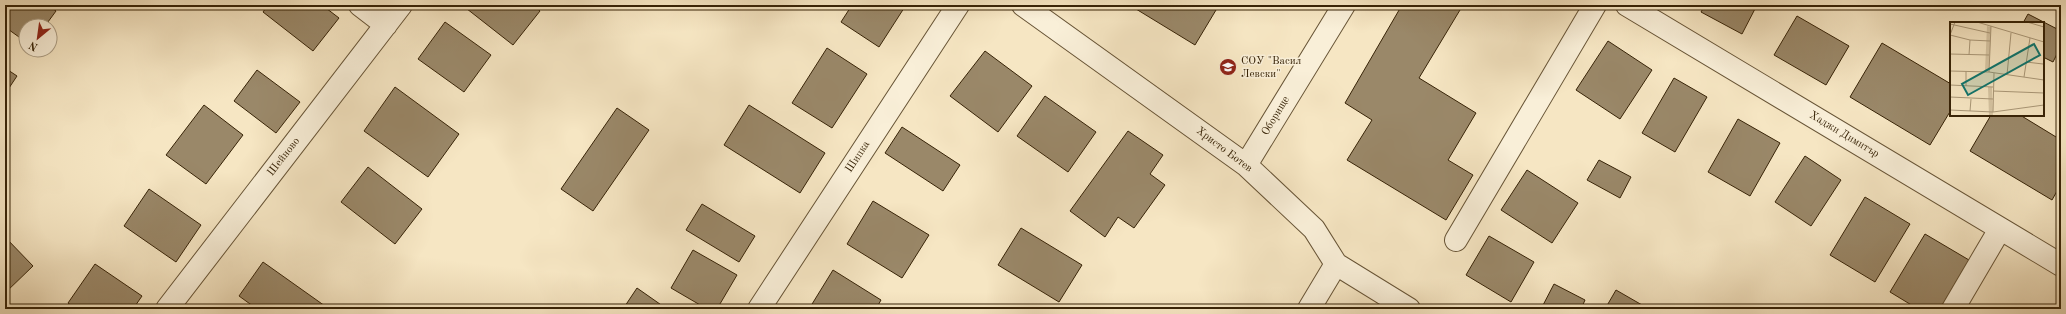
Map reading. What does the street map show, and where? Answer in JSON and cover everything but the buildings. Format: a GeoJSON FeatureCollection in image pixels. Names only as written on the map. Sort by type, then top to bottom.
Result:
{"type":"FeatureCollection","features":[{"type":"Feature","properties":{"kind":"street"},"geometry":{"type":"LineString","coordinates":[[360,5],[386,25]]}},
{"type":"Feature","properties":{"kind":"street","name":"Шейново"},"geometry":{"type":"LineString","coordinates":[[168,309],[401,5]]}},
{"type":"Feature","properties":{"kind":"street","name":"Шипка"},"geometry":{"type":"LineString","coordinates":[[759,309],[958,5]]}},
{"type":"Feature","properties":{"kind":"street","name":"Христо Ботев"},"geometry":{"type":"LineString","coordinates":[[1023,5],[1246,165],[1314,229],[1336,264],[1409,309]]}},
{"type":"Feature","properties":{"kind":"street","name":"Оборище"},"geometry":{"type":"LineString","coordinates":[[1246,165],[1344,5]]}},
{"type":"Feature","properties":{"kind":"street"},"geometry":{"type":"LineString","coordinates":[[1456,240],[1595,5]]}},
{"type":"Feature","properties":{"kind":"street","name":"Хаджи Димитър"},"geometry":{"type":"LineString","coordinates":[[1627,5],[2061,265]]}},
{"type":"Feature","properties":{"kind":"street"},"geometry":{"type":"LineString","coordinates":[[1953,309],[2000,229]]}},
{"type":"Feature","properties":{"kind":"street"},"geometry":{"type":"LineString","coordinates":[[1309,309],[1336,264]]}},
{"type":"Feature","properties":{"kind":"place","name":"СОУ \"Васил Левски\""},"geometry":{"type":"Point","coordinates":[1228,67]}}]}
